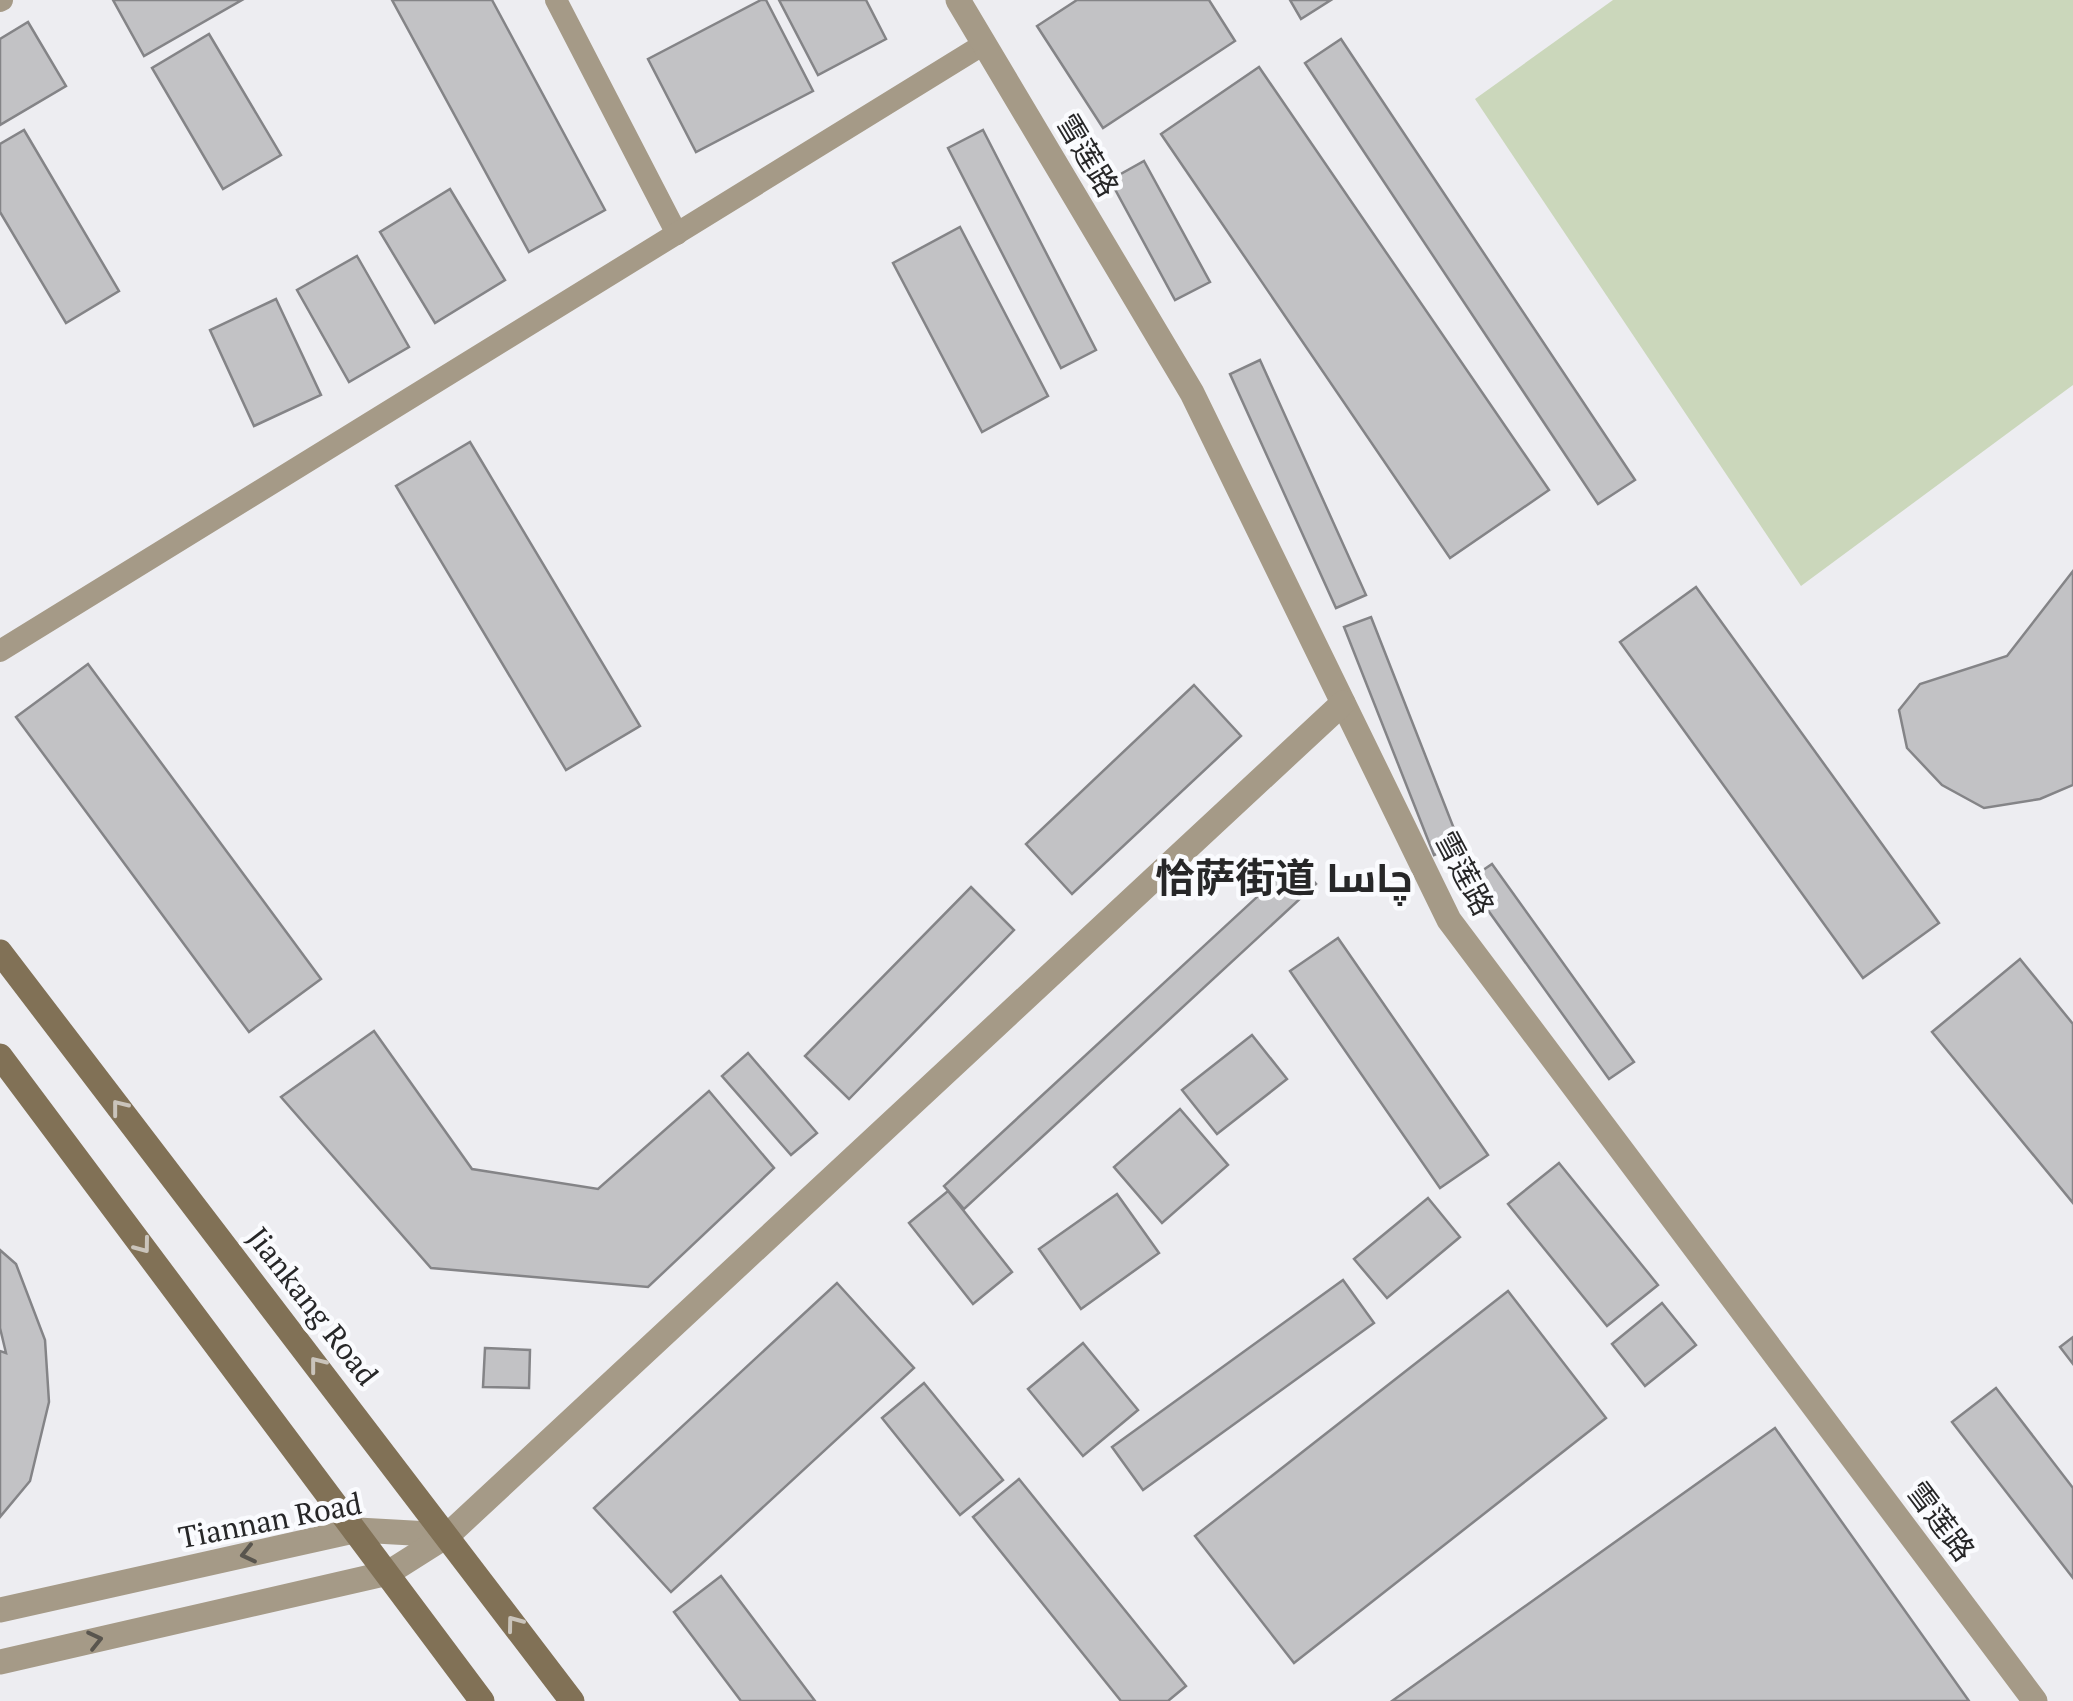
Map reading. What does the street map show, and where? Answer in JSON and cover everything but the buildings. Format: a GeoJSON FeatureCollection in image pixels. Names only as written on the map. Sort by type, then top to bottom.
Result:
{"type":"FeatureCollection","features":[{"type":"Feature","properties":{"kind":"main road","name":"Jiankang Road"},"geometry":{"type":"LineString","coordinates":[[0,952],[572,1701]]}},
{"type":"Feature","properties":{"kind":"main road"},"geometry":{"type":"LineString","coordinates":[[0,1056],[358,1530],[482,1701]]}},
{"type":"Feature","properties":{"kind":"street","name":"雪莲路"},"geometry":{"type":"LineString","coordinates":[[958,0],[1192,393],[1449,920],[2036,1701]]}},
{"type":"Feature","properties":{"kind":"street"},"geometry":{"type":"LineString","coordinates":[[0,1662],[388,1573],[448,1534],[1343,703]]}},
{"type":"Feature","properties":{"kind":"street","name":"Tiannan Road"},"geometry":{"type":"LineString","coordinates":[[0,1610],[358,1530],[448,1534]]}},
{"type":"Feature","properties":{"kind":"lane"},"geometry":{"type":"LineString","coordinates":[[556,0],[677,234]]}},
{"type":"Feature","properties":{"kind":"lane"},"geometry":{"type":"LineString","coordinates":[[0,651],[984,44]]}},
{"type":"Feature","properties":{"kind":"green space"},"geometry":{"type":"Polygon","coordinates":[[[1613,0],[2073,0],[2073,385],[1801,586],[1475,99],[1613,0]]]}},
{"type":"Feature","properties":{"kind":"district","name":"恰萨街道 چاسا"},"geometry":{"type":"Point","coordinates":[1284,876]}}]}
